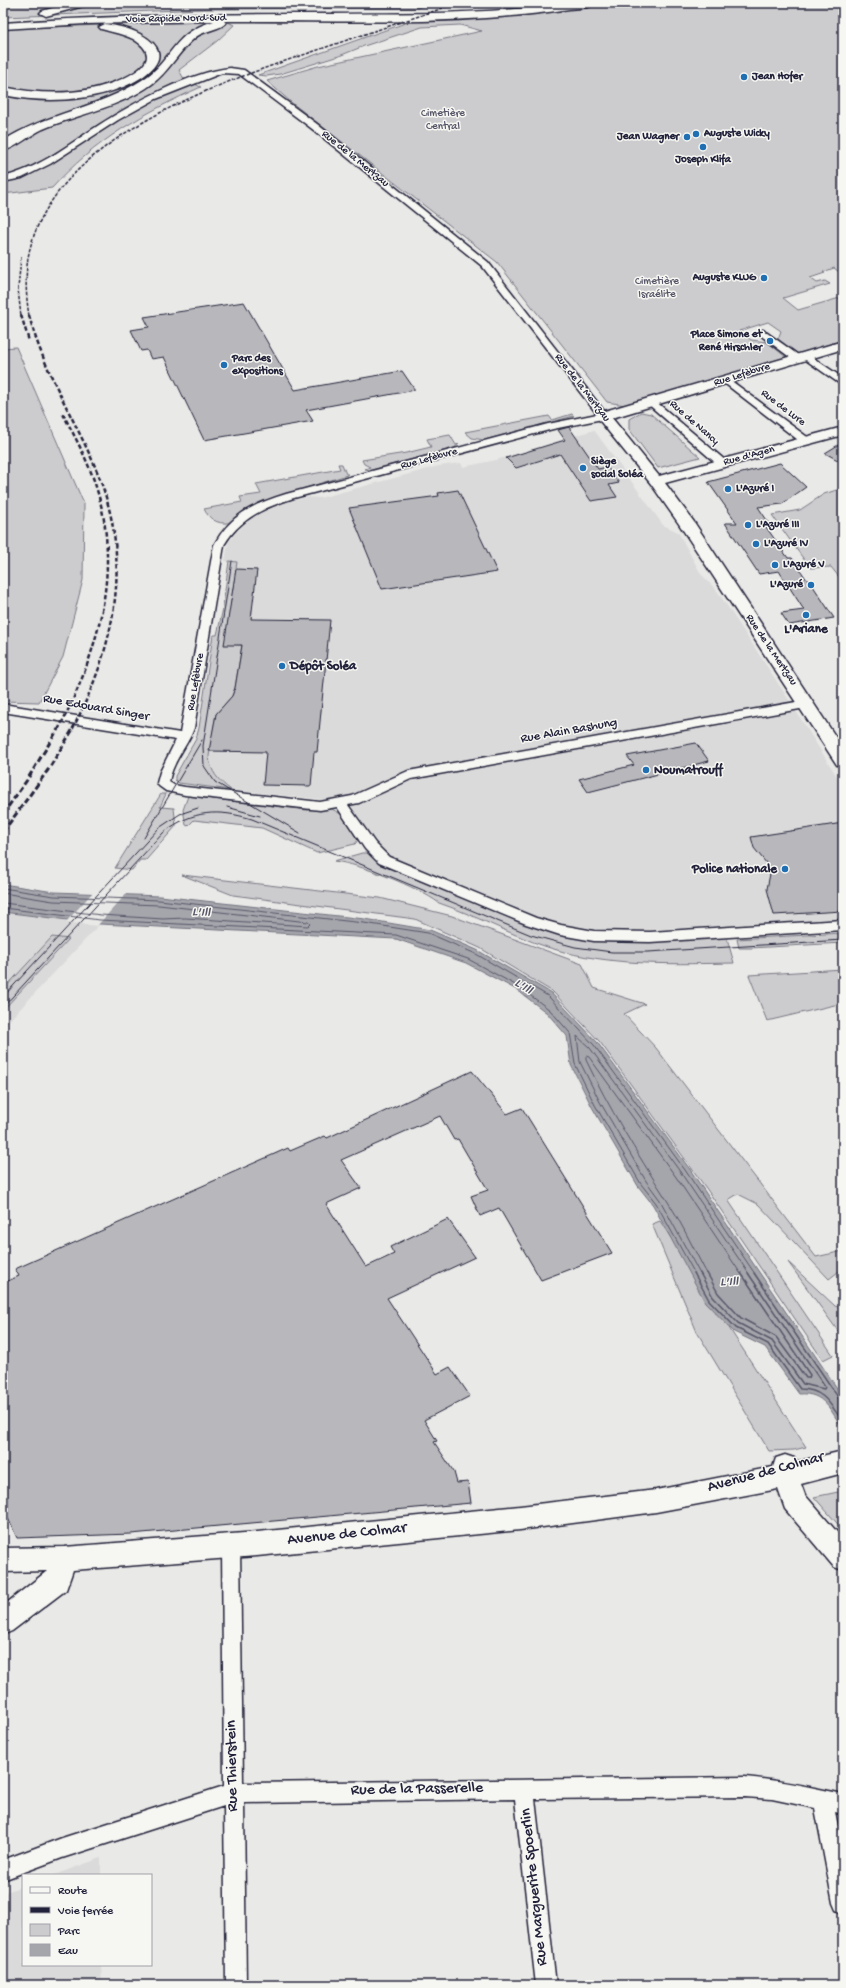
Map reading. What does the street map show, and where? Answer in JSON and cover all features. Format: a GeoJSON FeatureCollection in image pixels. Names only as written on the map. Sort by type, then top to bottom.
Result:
{"type":"FeatureCollection","features":[{"type":"Feature","properties":{"kind":"highway"},"geometry":{"type":"LineString","coordinates":[[3,19],[49,12],[83,3]]}},
{"type":"Feature","properties":{"kind":"highway","name":"Voie Rapide Nord-Sud"},"geometry":{"type":"LineString","coordinates":[[3,19],[154,13],[447,12],[508,9],[558,3]]}},
{"type":"Feature","properties":{"kind":"highway","name":"Voie Rapide Nord-Sud"},"geometry":{"type":"LineString","coordinates":[[3,26],[115,19],[478,15],[532,11],[589,3]]}},
{"type":"Feature","properties":{"kind":"highway"},"geometry":{"type":"LineString","coordinates":[[3,147],[12,140],[41,125],[120,95],[146,83],[163,68],[184,40],[202,28],[235,21],[313,17]]}},
{"type":"Feature","properties":{"kind":"highway"},"geometry":{"type":"LineString","coordinates":[[3,26],[80,24],[108,27],[139,37],[151,46],[153,56],[149,66],[140,74],[118,85],[98,91],[47,96],[3,91]]}},
{"type":"Feature","properties":{"kind":"main road","name":"Rue Lefèbvre"},"geometry":{"type":"LineString","coordinates":[[603,416],[843,345]]}},
{"type":"Feature","properties":{"kind":"main road","name":"Rue de la Mertzau"},"geometry":{"type":"LineString","coordinates":[[603,416],[656,481],[694,533],[843,761]]}},
{"type":"Feature","properties":{"kind":"main road","name":"Rue d'Agen"},"geometry":{"type":"LineString","coordinates":[[656,481],[843,431]]}},
{"type":"Feature","properties":{"kind":"main road","name":"Avenue de Colmar"},"geometry":{"type":"LineString","coordinates":[[793,1469],[843,1453]]}},
{"type":"Feature","properties":{"kind":"main road","name":"Avenue de Colmar"},"geometry":{"type":"LineString","coordinates":[[3,1560],[64,1559],[231,1546],[520,1518],[656,1501],[690,1494],[737,1477],[843,1462]]}},
{"type":"Feature","properties":{"kind":"main road"},"geometry":{"type":"LineString","coordinates":[[793,1469],[794,1501],[843,1558]]}},
{"type":"Feature","properties":{"kind":"main road"},"geometry":{"type":"LineString","coordinates":[[3,1622],[57,1581],[64,1559]]}},
{"type":"Feature","properties":{"kind":"street","name":"Rue de la Mertzau"},"geometry":{"type":"LineString","coordinates":[[3,180],[37,170],[116,117],[175,88],[226,70],[241,72],[320,130],[485,264],[603,416]]}},
{"type":"Feature","properties":{"kind":"street"},"geometry":{"type":"LineString","coordinates":[[764,334],[843,383]]}},
{"type":"Feature","properties":{"kind":"street","name":"Rue de Lure"},"geometry":{"type":"LineString","coordinates":[[726,380],[806,441]]}},
{"type":"Feature","properties":{"kind":"street","name":"Rue de Nancy"},"geometry":{"type":"LineString","coordinates":[[651,402],[722,463]]}},
{"type":"Feature","properties":{"kind":"street","name":"Rue Lefèbvre"},"geometry":{"type":"LineString","coordinates":[[341,804],[309,806],[185,791],[170,788],[163,783],[163,778],[185,738],[190,719],[219,545],[228,529],[237,520],[255,509],[290,496],[552,426],[603,416]]}},
{"type":"Feature","properties":{"kind":"street","name":"Rue Alain Bashung"},"geometry":{"type":"LineString","coordinates":[[341,804],[367,795],[408,775],[807,704]]}},
{"type":"Feature","properties":{"kind":"street","name":"Rue Edouard Singer"},"geometry":{"type":"LineString","coordinates":[[3,708],[185,738]]}},
{"type":"Feature","properties":{"kind":"street"},"geometry":{"type":"LineString","coordinates":[[341,804],[370,846],[384,860],[531,921],[560,930],[594,936],[650,937],[843,925]]}},
{"type":"Feature","properties":{"kind":"street","name":"Rue Thierstein"},"geometry":{"type":"LineString","coordinates":[[231,1546],[236,1985]]}},
{"type":"Feature","properties":{"kind":"street","name":"Rue de la Passerelle"},"geometry":{"type":"LineString","coordinates":[[3,1870],[62,1848],[233,1793],[745,1787],[772,1789],[843,1804]]}},
{"type":"Feature","properties":{"kind":"street","name":"Rue Marguerite Spoerlin"},"geometry":{"type":"LineString","coordinates":[[524,1789],[546,1985]]}},
{"type":"Feature","properties":{"kind":"street"},"geometry":{"type":"LineString","coordinates":[[823,1799],[843,1903]]}},
{"type":"Feature","properties":{"kind":"shaded area"},"geometry":{"type":"Polygon","coordinates":[[[464,3],[532,3],[446,9],[464,3]]]}},
{"type":"Feature","properties":{"kind":"shaded area"},"geometry":{"type":"Polygon","coordinates":[[[594,430],[663,525],[678,532],[701,574],[718,592],[843,786],[843,919],[629,931],[579,928],[534,917],[393,859],[375,843],[346,802],[231,790],[220,782],[213,772],[209,756],[216,714],[232,696],[224,645],[236,569],[232,561],[225,561],[228,543],[248,521],[259,513],[283,503],[308,497],[320,498],[439,466],[461,463],[463,467],[496,460],[594,430]]]}},
{"type":"Feature","properties":{"kind":"shaded area"},"geometry":{"type":"Polygon","coordinates":[[[3,912],[100,924],[3,1027],[3,912]]]}},
{"type":"Feature","properties":{"kind":"shaded area"},"geometry":{"type":"Polygon","coordinates":[[[101,1858],[101,1874],[57,1874],[101,1858]]]}},
{"type":"Feature","properties":{"kind":"shaded area"},"geometry":{"type":"Polygon","coordinates":[[[22,1886],[22,1966],[101,1966],[102,1985],[3,1985],[3,1893],[22,1886]]]}},
{"type":"Feature","properties":{"kind":"green space"},"geometry":{"type":"Polygon","coordinates":[[[3,3],[433,3],[417,8],[204,9],[3,17],[3,3]]]}},
{"type":"Feature","properties":{"kind":"green space","name":"Cimetière Central"},"geometry":{"type":"Polygon","coordinates":[[[602,3],[843,3],[843,275],[834,268],[823,272],[825,273],[810,278],[817,283],[825,281],[830,284],[783,298],[798,310],[843,297],[843,340],[798,354],[778,339],[781,331],[768,322],[739,331],[751,340],[767,342],[786,357],[625,405],[607,402],[497,262],[292,103],[267,81],[318,66],[482,31],[460,25],[422,27],[339,56],[280,74],[267,76],[258,75],[414,20],[602,3]]]}},
{"type":"Feature","properties":{"kind":"green space"},"geometry":{"type":"Polygon","coordinates":[[[224,20],[234,25],[217,41],[179,70],[184,79],[201,87],[160,107],[121,129],[85,156],[52,188],[3,194],[3,29],[224,20]]]}},
{"type":"Feature","properties":{"kind":"green space"},"geometry":{"type":"Polygon","coordinates":[[[16,347],[84,504],[83,580],[63,657],[39,702],[3,701],[3,348],[16,347]]]}},
{"type":"Feature","properties":{"kind":"green space"},"geometry":{"type":"Polygon","coordinates":[[[641,412],[651,414],[700,457],[658,468],[629,429],[629,419],[641,412]]]}},
{"type":"Feature","properties":{"kind":"green space"},"geometry":{"type":"Polygon","coordinates":[[[572,414],[574,416],[484,440],[472,438],[465,432],[549,416],[552,420],[572,414]]]}},
{"type":"Feature","properties":{"kind":"green space"},"geometry":{"type":"Polygon","coordinates":[[[450,435],[456,445],[459,444],[454,448],[371,470],[365,469],[370,467],[364,464],[362,460],[406,453],[431,447],[427,439],[450,435]]]}},
{"type":"Feature","properties":{"kind":"green space"},"geometry":{"type":"Polygon","coordinates":[[[338,464],[342,464],[346,474],[348,474],[347,475],[264,501],[242,512],[228,523],[220,523],[214,520],[208,516],[204,509],[242,502],[240,497],[261,494],[256,484],[340,469],[338,464]]]}},
{"type":"Feature","properties":{"kind":"green space"},"geometry":{"type":"Polygon","coordinates":[[[843,488],[843,582],[831,567],[810,568],[772,515],[800,510],[824,494],[843,488]]]}},
{"type":"Feature","properties":{"kind":"green space"},"geometry":{"type":"Polygon","coordinates":[[[229,561],[237,562],[225,644],[242,645],[235,688],[232,696],[216,714],[209,756],[211,767],[216,776],[231,790],[179,783],[175,780],[175,776],[196,739],[199,728],[213,635],[217,635],[222,613],[229,561]]]}},
{"type":"Feature","properties":{"kind":"green space"},"geometry":{"type":"Polygon","coordinates":[[[161,794],[166,794],[160,807],[174,808],[176,826],[146,860],[140,860],[132,870],[115,868],[161,794]]]}},
{"type":"Feature","properties":{"kind":"green space"},"geometry":{"type":"Polygon","coordinates":[[[188,796],[307,810],[330,808],[341,814],[358,840],[355,844],[317,853],[262,828],[194,820],[188,826],[186,825],[183,810],[188,796]]]}},
{"type":"Feature","properties":{"kind":"green space"},"geometry":{"type":"Polygon","coordinates":[[[362,853],[368,853],[381,863],[549,931],[726,935],[734,963],[670,964],[627,962],[585,957],[564,952],[532,942],[439,903],[403,883],[373,871],[334,861],[362,853]]]}},
{"type":"Feature","properties":{"kind":"green space"},"geometry":{"type":"Polygon","coordinates":[[[182,875],[380,898],[452,916],[582,964],[594,988],[645,1004],[624,1014],[656,1048],[816,1257],[843,1251],[843,1268],[829,1279],[758,1204],[738,1194],[728,1200],[833,1355],[823,1360],[706,1188],[600,1042],[553,992],[480,948],[415,919],[233,895],[182,875]]]}},
{"type":"Feature","properties":{"kind":"green space"},"geometry":{"type":"Polygon","coordinates":[[[843,933],[843,943],[739,948],[737,939],[843,933]]]}},
{"type":"Feature","properties":{"kind":"green space"},"geometry":{"type":"Polygon","coordinates":[[[52,937],[69,939],[3,1010],[3,990],[52,937]]]}},
{"type":"Feature","properties":{"kind":"green space"},"geometry":{"type":"Polygon","coordinates":[[[843,969],[843,1003],[767,1021],[749,975],[843,969]]]}},
{"type":"Feature","properties":{"kind":"green space"},"geometry":{"type":"Polygon","coordinates":[[[660,1221],[806,1447],[794,1450],[769,1451],[697,1332],[652,1224],[660,1221]]]}},
{"type":"Feature","properties":{"kind":"green space"},"geometry":{"type":"Polygon","coordinates":[[[788,1262],[835,1306],[843,1309],[843,1338],[788,1262]]]}},
{"type":"Feature","properties":{"kind":"green space"},"geometry":{"type":"Polygon","coordinates":[[[843,1491],[843,1530],[814,1497],[843,1491]]]}},
{"type":"Feature","properties":{"kind":"water","name":"L'Ill"},"geometry":{"type":"Polygon","coordinates":[[[3,884],[54,892],[160,896],[365,919],[430,930],[477,950],[551,993],[597,1042],[689,1168],[843,1397],[843,1429],[830,1409],[820,1399],[808,1394],[799,1394],[765,1347],[734,1332],[705,1302],[653,1205],[638,1186],[592,1107],[571,1065],[567,1036],[547,1013],[517,990],[466,963],[396,939],[100,924],[3,912],[3,884]]]}},
{"type":"Feature","properties":{"kind":"pier"},"geometry":{"type":"Polygon","coordinates":[[[93,892],[127,893],[97,926],[66,922],[93,892]]]}},
{"type":"Feature","properties":{"kind":"building","name":"Parc des expositions"},"geometry":{"type":"Polygon","coordinates":[[[244,302],[295,390],[402,371],[415,390],[306,410],[313,421],[204,440],[164,357],[151,359],[147,350],[141,351],[131,330],[149,327],[144,317],[244,302]]]}},
{"type":"Feature","properties":{"kind":"building","name":"Siège social Soléa"},"geometry":{"type":"Polygon","coordinates":[[[569,427],[598,469],[607,467],[619,483],[609,485],[617,497],[591,501],[560,454],[516,468],[506,458],[565,440],[558,430],[569,427]]]}},
{"type":"Feature","properties":{"kind":"building"},"geometry":{"type":"Polygon","coordinates":[[[843,442],[843,463],[825,453],[843,442]]]}},
{"type":"Feature","properties":{"kind":"building"},"geometry":{"type":"Polygon","coordinates":[[[780,463],[806,487],[782,504],[758,507],[771,526],[766,527],[788,558],[792,558],[807,580],[809,580],[834,618],[789,625],[781,613],[804,610],[779,571],[759,574],[725,523],[737,523],[708,482],[780,463]]]}},
{"type":"Feature","properties":{"kind":"building"},"geometry":{"type":"Polygon","coordinates":[[[458,490],[497,572],[382,589],[349,508],[439,496],[438,493],[458,490]]]}},
{"type":"Feature","properties":{"kind":"building","name":"Dépôt Soléa"},"geometry":{"type":"Polygon","coordinates":[[[236,569],[257,570],[251,619],[330,620],[317,752],[314,752],[311,786],[263,785],[266,752],[209,751],[216,714],[232,696],[235,688],[242,645],[224,645],[236,569]]]}},
{"type":"Feature","properties":{"kind":"building","name":"Noumatrouff"},"geometry":{"type":"Polygon","coordinates":[[[696,743],[709,761],[588,792],[579,779],[634,765],[627,756],[696,743]]]}},
{"type":"Feature","properties":{"kind":"building","name":"Police nationale"},"geometry":{"type":"Polygon","coordinates":[[[843,823],[843,911],[774,915],[767,889],[771,869],[754,848],[751,837],[843,823]]]}},
{"type":"Feature","properties":{"kind":"building"},"geometry":{"type":"Polygon","coordinates":[[[472,1071],[507,1114],[522,1108],[612,1253],[541,1280],[499,1208],[480,1216],[471,1196],[488,1190],[458,1139],[454,1140],[440,1116],[341,1160],[361,1188],[326,1204],[366,1267],[394,1254],[390,1247],[448,1219],[475,1257],[387,1298],[437,1374],[450,1367],[470,1396],[424,1420],[437,1441],[434,1442],[454,1472],[457,1483],[468,1482],[471,1503],[131,1534],[17,1538],[3,1507],[3,1283],[19,1276],[15,1269],[288,1148],[290,1151],[325,1136],[327,1138],[472,1071]]]}},
{"type":"Feature","properties":{"kind":"tram line"},"geometry":{"type":"LineString","coordinates":[[232,561],[203,746],[204,766],[215,782],[300,833]]}},
{"type":"Feature","properties":{"kind":"tram line"},"geometry":{"type":"LineString","coordinates":[[144,838],[202,740]]}},
{"type":"Feature","properties":{"kind":"tram line"},"geometry":{"type":"LineString","coordinates":[[227,807],[260,816]]}},
{"type":"Feature","properties":{"kind":"tram line"},"geometry":{"type":"LineString","coordinates":[[3,997],[159,828],[180,814],[198,808]]}},
{"type":"Feature","properties":{"kind":"tram line"},"geometry":{"type":"LineString","coordinates":[[3,1007],[164,832],[185,819],[217,813],[252,819],[531,935],[575,947],[612,952],[648,952],[843,940]]}},
{"type":"Feature","properties":{"kind":"railway"},"geometry":{"type":"LineString","coordinates":[[29,316],[26,273],[28,258],[42,218],[66,182],[99,151],[138,125],[181,102],[225,83],[267,67],[458,3]]}},
{"type":"Feature","properties":{"kind":"railway"},"geometry":{"type":"LineString","coordinates":[[21,257],[18,289],[21,316]]}},
{"type":"Feature","properties":{"kind":"railway"},"geometry":{"type":"LineString","coordinates":[[21,315],[29,341]]}},
{"type":"Feature","properties":{"kind":"railway"},"geometry":{"type":"LineString","coordinates":[[29,315],[47,367],[88,451],[103,487],[112,522],[116,557],[116,592],[111,626],[101,661],[72,730]]}},
{"type":"Feature","properties":{"kind":"railway"},"geometry":{"type":"LineString","coordinates":[[58,730],[72,702],[94,643],[102,613],[106,582],[107,552],[104,521],[94,480],[62,412]]}},
{"type":"Feature","properties":{"kind":"railway"},"geometry":{"type":"LineString","coordinates":[[3,814],[27,780],[58,729]]}},
{"type":"Feature","properties":{"kind":"railway"},"geometry":{"type":"LineString","coordinates":[[3,832],[48,770],[73,729]]}},
{"type":"Feature","properties":{"kind":"place","name":"Jean Hofer"},"geometry":{"type":"Point","coordinates":[744,77]}},
{"type":"Feature","properties":{"kind":"place","name":"Auguste Wicky"},"geometry":{"type":"Point","coordinates":[696,134]}},
{"type":"Feature","properties":{"kind":"place","name":"Jean Wagner"},"geometry":{"type":"Point","coordinates":[687,137]}},
{"type":"Feature","properties":{"kind":"place","name":"Joseph Klifa"},"geometry":{"type":"Point","coordinates":[703,147]}},
{"type":"Feature","properties":{"kind":"place","name":"Auguste KLUG"},"geometry":{"type":"Point","coordinates":[764,278]}},
{"type":"Feature","properties":{"kind":"place","name":"Place Simone et René Hirschler"},"geometry":{"type":"Point","coordinates":[770,341]}},
{"type":"Feature","properties":{"kind":"place","name":"Parc des expositions"},"geometry":{"type":"Point","coordinates":[224,365]}},
{"type":"Feature","properties":{"kind":"place","name":"Siège social Soléa"},"geometry":{"type":"Point","coordinates":[583,468]}},
{"type":"Feature","properties":{"kind":"place","name":"L'Azuré I"},"geometry":{"type":"Point","coordinates":[728,489]}},
{"type":"Feature","properties":{"kind":"place","name":"L'Azuré III"},"geometry":{"type":"Point","coordinates":[748,525]}},
{"type":"Feature","properties":{"kind":"place","name":"L'Azuré IV"},"geometry":{"type":"Point","coordinates":[756,544]}},
{"type":"Feature","properties":{"kind":"place","name":"L'Azuré V"},"geometry":{"type":"Point","coordinates":[775,565]}},
{"type":"Feature","properties":{"kind":"place","name":"L'Azuré"},"geometry":{"type":"Point","coordinates":[811,585]}},
{"type":"Feature","properties":{"kind":"place","name":"L'Ariane"},"geometry":{"type":"Point","coordinates":[806,615]}},
{"type":"Feature","properties":{"kind":"place","name":"Dépôt Soléa"},"geometry":{"type":"Point","coordinates":[282,666]}},
{"type":"Feature","properties":{"kind":"place","name":"Noumatrouff"},"geometry":{"type":"Point","coordinates":[646,770]}},
{"type":"Feature","properties":{"kind":"place","name":"Police nationale"},"geometry":{"type":"Point","coordinates":[785,869]}},
{"type":"Feature","properties":{"kind":"park label","name":"Cimetière Israélite"},"geometry":{"type":"Point","coordinates":[657,288]}}]}
